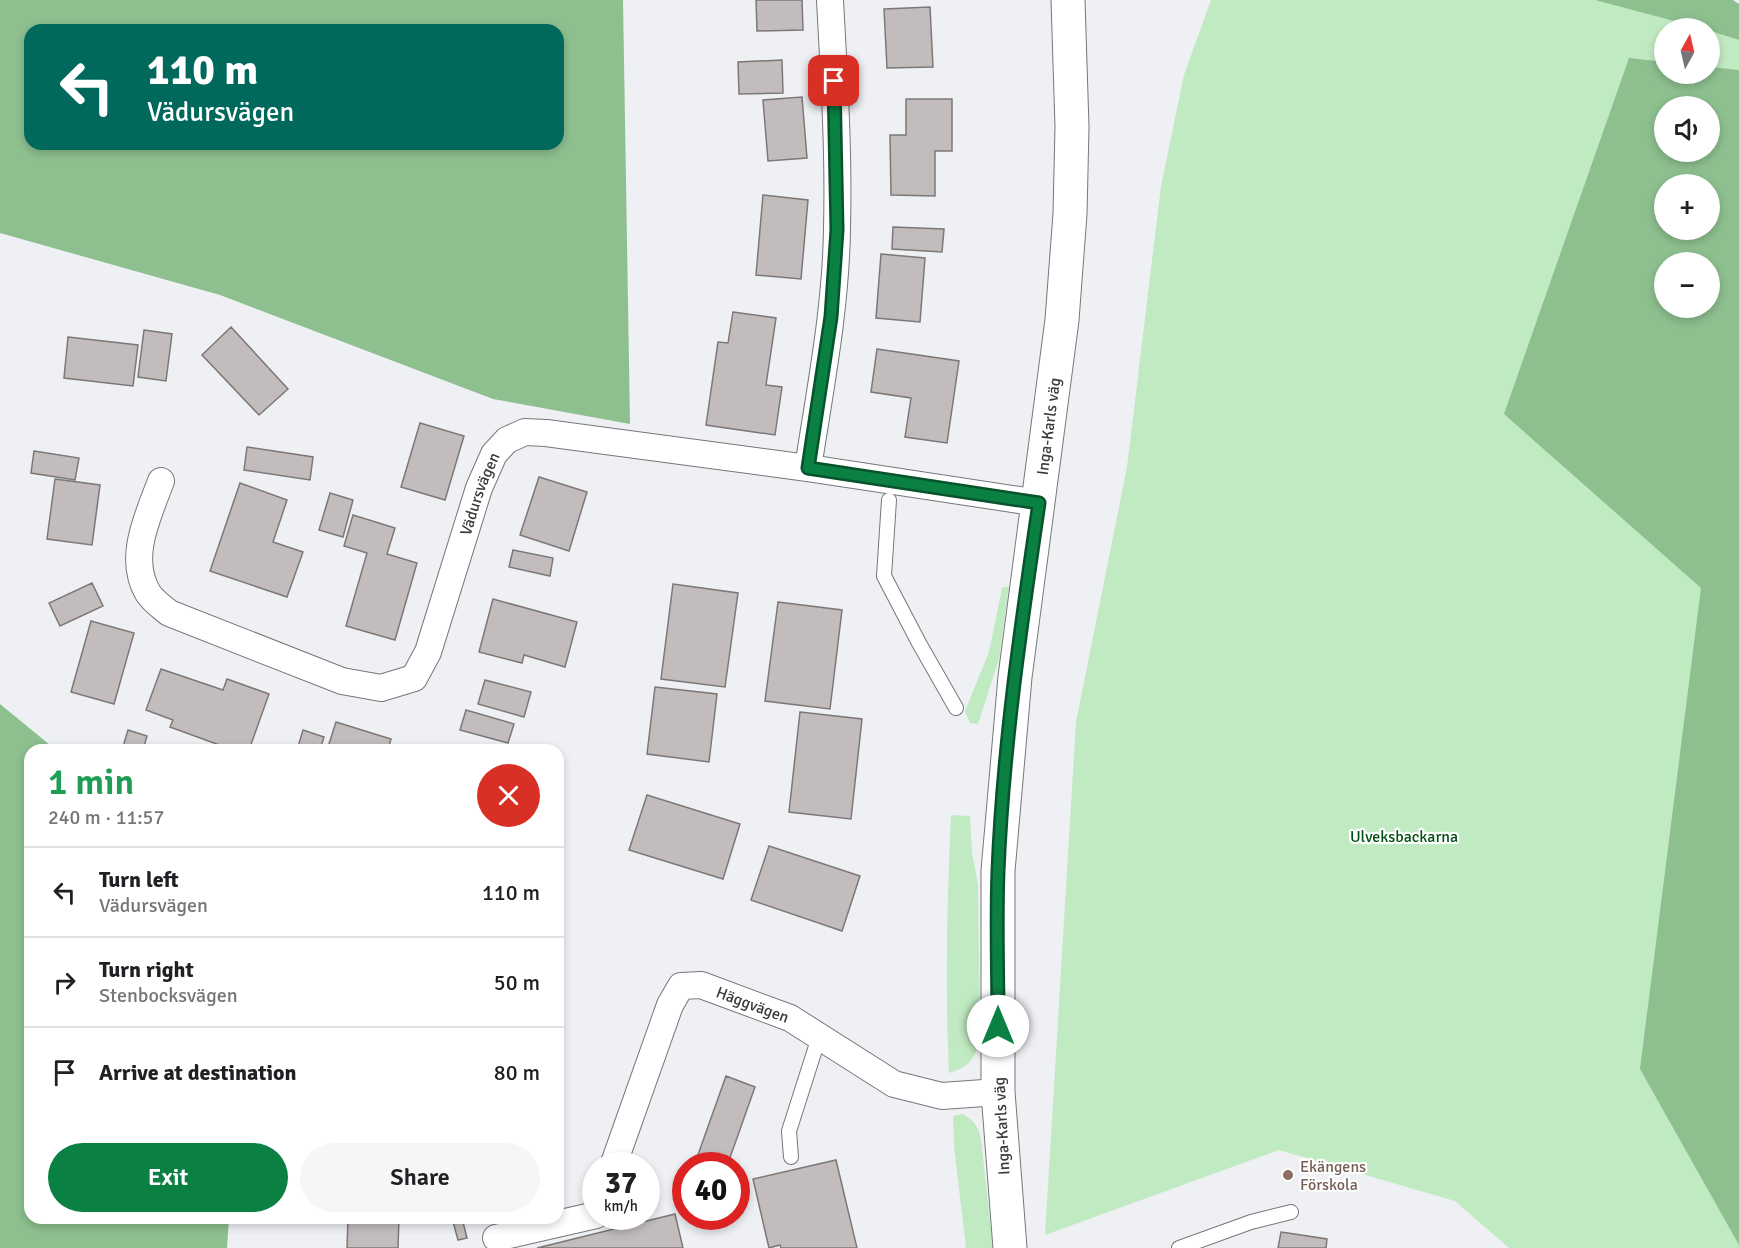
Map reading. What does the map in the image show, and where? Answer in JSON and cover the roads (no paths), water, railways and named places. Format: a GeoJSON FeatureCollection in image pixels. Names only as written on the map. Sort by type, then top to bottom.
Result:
{"type":"FeatureCollection","features":[{"type":"Feature","properties":{"kind":"street"},"geometry":{"type":"LineString","coordinates":[[808,468],[831,317],[837,230],[836,122],[830,0]]}},
{"type":"Feature","properties":{"kind":"street","name":"Inga-Karls väg"},"geometry":{"type":"LineString","coordinates":[[1010,1248],[998,1092],[998,871],[1015,677],[1062,320],[1070,214],[1072,126],[1068,0]]}},
{"type":"Feature","properties":{"kind":"street","name":"Vädursvägen"},"geometry":{"type":"LineString","coordinates":[[161,481],[140,538],[140,575],[149,595],[169,613],[342,681],[381,688],[414,678],[428,652],[479,488],[494,454],[507,440],[525,432],[808,468],[1039,503]]}},
{"type":"Feature","properties":{"kind":"street","name":"Häggvägen"},"geometry":{"type":"LineString","coordinates":[[619,1152],[670,1005],[681,986],[701,985],[790,1018],[894,1084],[942,1096],[998,1092]]}},
{"type":"Feature","properties":{"kind":"street"},"geometry":{"type":"LineString","coordinates":[[564,1222],[582,1218]]}},
{"type":"Feature","properties":{"kind":"street"},"geometry":{"type":"LineString","coordinates":[[496,1238],[557,1224]]}},
{"type":"Feature","properties":{"kind":"lane"},"geometry":{"type":"LineString","coordinates":[[889,500],[884,576],[956,708]]}},
{"type":"Feature","properties":{"kind":"lane"},"geometry":{"type":"LineString","coordinates":[[791,1157],[789,1131],[819,1037]]}},
{"type":"Feature","properties":{"kind":"lane"},"geometry":{"type":"LineString","coordinates":[[1179,1248],[1241,1225],[1291,1212]]}},
{"type":"Feature","properties":{"kind":"place","name":"Ekängens Förskola"},"geometry":{"type":"Point","coordinates":[1288,1175]}},
{"type":"Feature","properties":{"kind":"park label","name":"Ulveksbackarna"},"geometry":{"type":"Point","coordinates":[1404,836]}}]}
